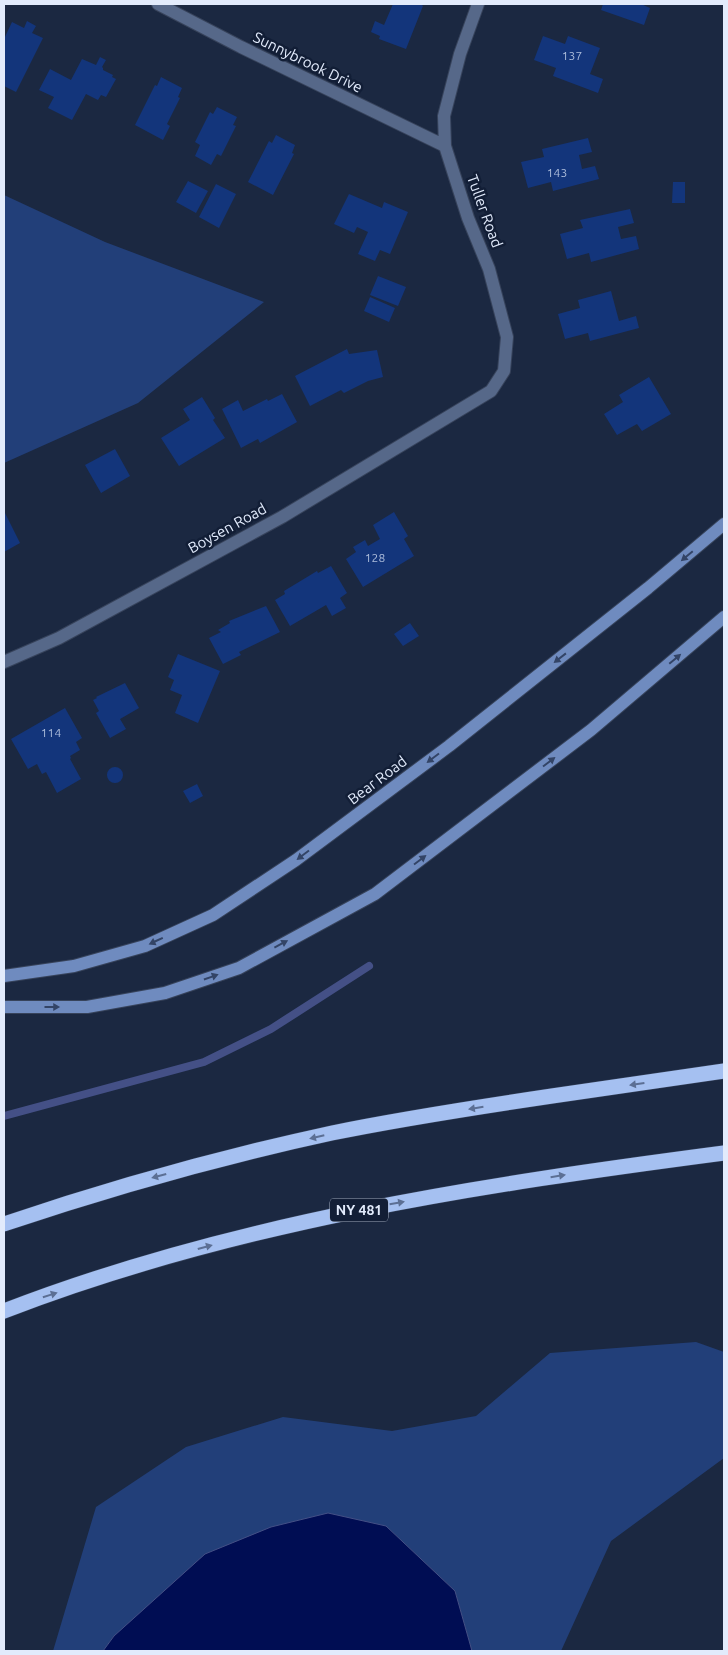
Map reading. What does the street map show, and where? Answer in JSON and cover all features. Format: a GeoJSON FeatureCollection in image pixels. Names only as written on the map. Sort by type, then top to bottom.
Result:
{"type":"FeatureCollection","features":[{"type":"Feature","properties":{"kind":"highway"},"geometry":{"type":"LineString","coordinates":[[686,1077],[724,1067]]}},
{"type":"Feature","properties":{"kind":"highway"},"geometry":{"type":"LineString","coordinates":[[4,1224],[72,1201],[158,1176],[332,1133],[420,1116],[724,1071]]}},
{"type":"Feature","properties":{"kind":"highway","name":"NY 481"},"geometry":{"type":"LineString","coordinates":[[4,1311],[114,1273],[200,1248],[287,1226],[375,1207],[464,1191],[724,1153]]}},
{"type":"Feature","properties":{"kind":"street","name":"Sunnybrook Drive"},"geometry":{"type":"LineString","coordinates":[[158,4],[241,47],[445,146]]}},
{"type":"Feature","properties":{"kind":"street","name":"Tuller Road"},"geometry":{"type":"LineString","coordinates":[[459,410],[492,391],[504,371],[508,337],[489,269],[468,218],[445,146],[444,116],[460,54],[478,4]]}},
{"type":"Feature","properties":{"kind":"street","name":"Boysen Road"},"geometry":{"type":"LineString","coordinates":[[4,662],[59,638],[282,517],[459,410]]}},
{"type":"Feature","properties":{"kind":"street","name":"Bear Road"},"geometry":{"type":"LineString","coordinates":[[4,976],[74,966],[145,946],[213,914],[296,860],[449,746],[648,588],[724,524]]}},
{"type":"Feature","properties":{"kind":"street"},"geometry":{"type":"LineString","coordinates":[[4,1007],[87,1007],[165,993],[239,968],[375,894],[591,730],[724,617]]}},
{"type":"Feature","properties":{"kind":"shaded area"},"geometry":{"type":"Polygon","coordinates":[[[4,195],[105,242],[264,302],[138,403],[4,463],[4,195]]]}},
{"type":"Feature","properties":{"kind":"shaded area"},"geometry":{"type":"Polygon","coordinates":[[[696,1342],[724,1352],[724,1458],[611,1541],[561,1651],[472,1651],[455,1591],[386,1526],[114,1636],[103,1651],[53,1651],[96,1507],[186,1447],[283,1417],[392,1431],[476,1416],[550,1353],[696,1342]]]}},
{"type":"Feature","properties":{"kind":"shaded area"},"geometry":{"type":"Polygon","coordinates":[[[328,1513],[386,1526],[455,1591],[472,1651],[103,1651],[114,1636],[205,1554],[271,1527],[328,1513]]]}},
{"type":"Feature","properties":{"kind":"building"},"geometry":{"type":"Polygon","coordinates":[[[393,4],[421,4],[423,6],[406,49],[379,39],[380,36],[371,32],[375,21],[384,25],[393,4]]]}},
{"type":"Feature","properties":{"kind":"building"},"geometry":{"type":"Polygon","coordinates":[[[603,4],[641,4],[650,8],[644,25],[601,10],[603,4]]]}},
{"type":"Feature","properties":{"kind":"building"},"geometry":{"type":"Polygon","coordinates":[[[27,21],[36,26],[32,33],[43,38],[16,92],[4,86],[4,39],[12,22],[24,28],[27,21]]]}},
{"type":"Feature","properties":{"kind":"building"},"geometry":{"type":"Polygon","coordinates":[[[543,36],[565,44],[568,36],[600,48],[590,74],[603,79],[598,93],[553,76],[556,68],[534,60],[543,36]]]}},
{"type":"Feature","properties":{"kind":"building"},"geometry":{"type":"Polygon","coordinates":[[[100,57],[106,60],[102,67],[103,70],[113,75],[112,77],[116,79],[106,97],[101,95],[98,100],[86,94],[72,120],[48,108],[54,97],[39,90],[50,69],[71,80],[82,59],[96,65],[100,57]]]}},
{"type":"Feature","properties":{"kind":"building"},"geometry":{"type":"Polygon","coordinates":[[[161,77],[182,88],[178,97],[180,98],[167,124],[170,126],[163,140],[135,125],[161,77]]]}},
{"type":"Feature","properties":{"kind":"building"},"geometry":{"type":"Polygon","coordinates":[[[217,107],[237,117],[233,125],[236,126],[221,156],[217,154],[211,165],[195,156],[200,145],[195,142],[210,112],[213,114],[217,107]]]}},
{"type":"Feature","properties":{"kind":"building"},"geometry":{"type":"Polygon","coordinates":[[[276,135],[295,145],[292,153],[294,154],[273,195],[248,182],[269,141],[272,143],[276,135]]]}},
{"type":"Feature","properties":{"kind":"building"},"geometry":{"type":"Polygon","coordinates":[[[588,138],[592,152],[579,155],[582,169],[595,166],[599,179],[553,191],[551,182],[528,188],[521,162],[544,157],[542,149],[588,138]]]}},
{"type":"Feature","properties":{"kind":"building"},"geometry":{"type":"Polygon","coordinates":[[[188,181],[208,191],[196,213],[176,202],[188,181]]]}},
{"type":"Feature","properties":{"kind":"building"},"geometry":{"type":"Polygon","coordinates":[[[673,182],[685,182],[685,203],[672,203],[673,182]]]}},
{"type":"Feature","properties":{"kind":"building"},"geometry":{"type":"Polygon","coordinates":[[[216,184],[236,194],[219,228],[199,217],[216,184]]]}},
{"type":"Feature","properties":{"kind":"building"},"geometry":{"type":"Polygon","coordinates":[[[349,194],[382,208],[384,202],[408,212],[390,254],[380,250],[375,261],[358,254],[368,232],[357,227],[354,233],[334,224],[349,194]]]}},
{"type":"Feature","properties":{"kind":"building"},"geometry":{"type":"Polygon","coordinates":[[[630,209],[634,223],[618,227],[621,239],[636,236],[639,249],[591,262],[589,253],[567,259],[560,234],[583,228],[580,220],[630,209]]]}},
{"type":"Feature","properties":{"kind":"building"},"geometry":{"type":"Polygon","coordinates":[[[378,276],[406,287],[398,306],[370,295],[378,276]]]}},
{"type":"Feature","properties":{"kind":"building"},"geometry":{"type":"Polygon","coordinates":[[[611,291],[619,321],[636,316],[639,328],[590,341],[588,333],[565,339],[558,314],[580,308],[578,300],[611,291]]]}},
{"type":"Feature","properties":{"kind":"building"},"geometry":{"type":"Polygon","coordinates":[[[370,297],[395,308],[389,322],[364,311],[370,297]]]}},
{"type":"Feature","properties":{"kind":"building"},"geometry":{"type":"Polygon","coordinates":[[[347,349],[349,354],[377,350],[383,377],[368,381],[344,393],[341,390],[310,406],[295,376],[347,349]]]}},
{"type":"Feature","properties":{"kind":"building"},"geometry":{"type":"Polygon","coordinates":[[[649,377],[671,414],[642,431],[637,424],[617,435],[604,414],[623,402],[619,395],[649,377]]]}},
{"type":"Feature","properties":{"kind":"building"},"geometry":{"type":"Polygon","coordinates":[[[282,394],[297,422],[260,443],[258,439],[241,448],[222,409],[238,400],[243,411],[282,394]]]}},
{"type":"Feature","properties":{"kind":"building"},"geometry":{"type":"Polygon","coordinates":[[[202,397],[215,418],[213,420],[225,438],[179,466],[161,438],[190,420],[183,409],[202,397]]]}},
{"type":"Feature","properties":{"kind":"building"},"geometry":{"type":"Polygon","coordinates":[[[115,449],[130,476],[101,493],[85,465],[115,449]]]}},
{"type":"Feature","properties":{"kind":"building"},"geometry":{"type":"Polygon","coordinates":[[[4,511],[20,543],[4,552],[4,511]]]}},
{"type":"Feature","properties":{"kind":"building"},"geometry":{"type":"Polygon","coordinates":[[[394,512],[408,536],[404,539],[414,556],[363,587],[346,559],[356,552],[353,547],[365,540],[368,546],[380,539],[373,525],[394,512]]]}},
{"type":"Feature","properties":{"kind":"building"},"geometry":{"type":"Polygon","coordinates":[[[331,566],[347,593],[340,598],[346,608],[332,616],[326,605],[290,626],[275,600],[285,594],[284,591],[317,571],[318,573],[331,566]]]}},
{"type":"Feature","properties":{"kind":"building"},"geometry":{"type":"Polygon","coordinates":[[[266,606],[280,632],[239,652],[241,655],[223,664],[209,638],[221,632],[218,630],[230,623],[229,621],[266,606]]]}},
{"type":"Feature","properties":{"kind":"building"},"geometry":{"type":"Polygon","coordinates":[[[410,623],[419,636],[403,646],[394,634],[410,623]]]}},
{"type":"Feature","properties":{"kind":"building"},"geometry":{"type":"Polygon","coordinates":[[[178,654],[220,671],[198,723],[175,713],[182,695],[170,690],[174,680],[168,677],[178,654]]]}},
{"type":"Feature","properties":{"kind":"building"},"geometry":{"type":"Polygon","coordinates":[[[125,683],[139,708],[120,719],[126,729],[110,738],[96,713],[99,711],[93,700],[125,683]]]}},
{"type":"Feature","properties":{"kind":"building"},"geometry":{"type":"Polygon","coordinates":[[[65,708],[82,738],[76,742],[80,750],[70,756],[81,779],[57,793],[46,772],[42,774],[37,764],[28,769],[11,739],[65,708]]]}},
{"type":"Feature","properties":{"kind":"building"},"geometry":{"type":"Polygon","coordinates":[[[112,767],[118,767],[123,772],[121,781],[112,783],[107,778],[107,772],[112,767]]]}},
{"type":"Feature","properties":{"kind":"building"},"geometry":{"type":"Polygon","coordinates":[[[197,784],[203,796],[190,803],[183,791],[197,784]]]}},
{"type":"Feature","properties":{"kind":"waterway"},"geometry":{"type":"LineString","coordinates":[[4,1116],[204,1062],[271,1029],[369,966]]}}]}
